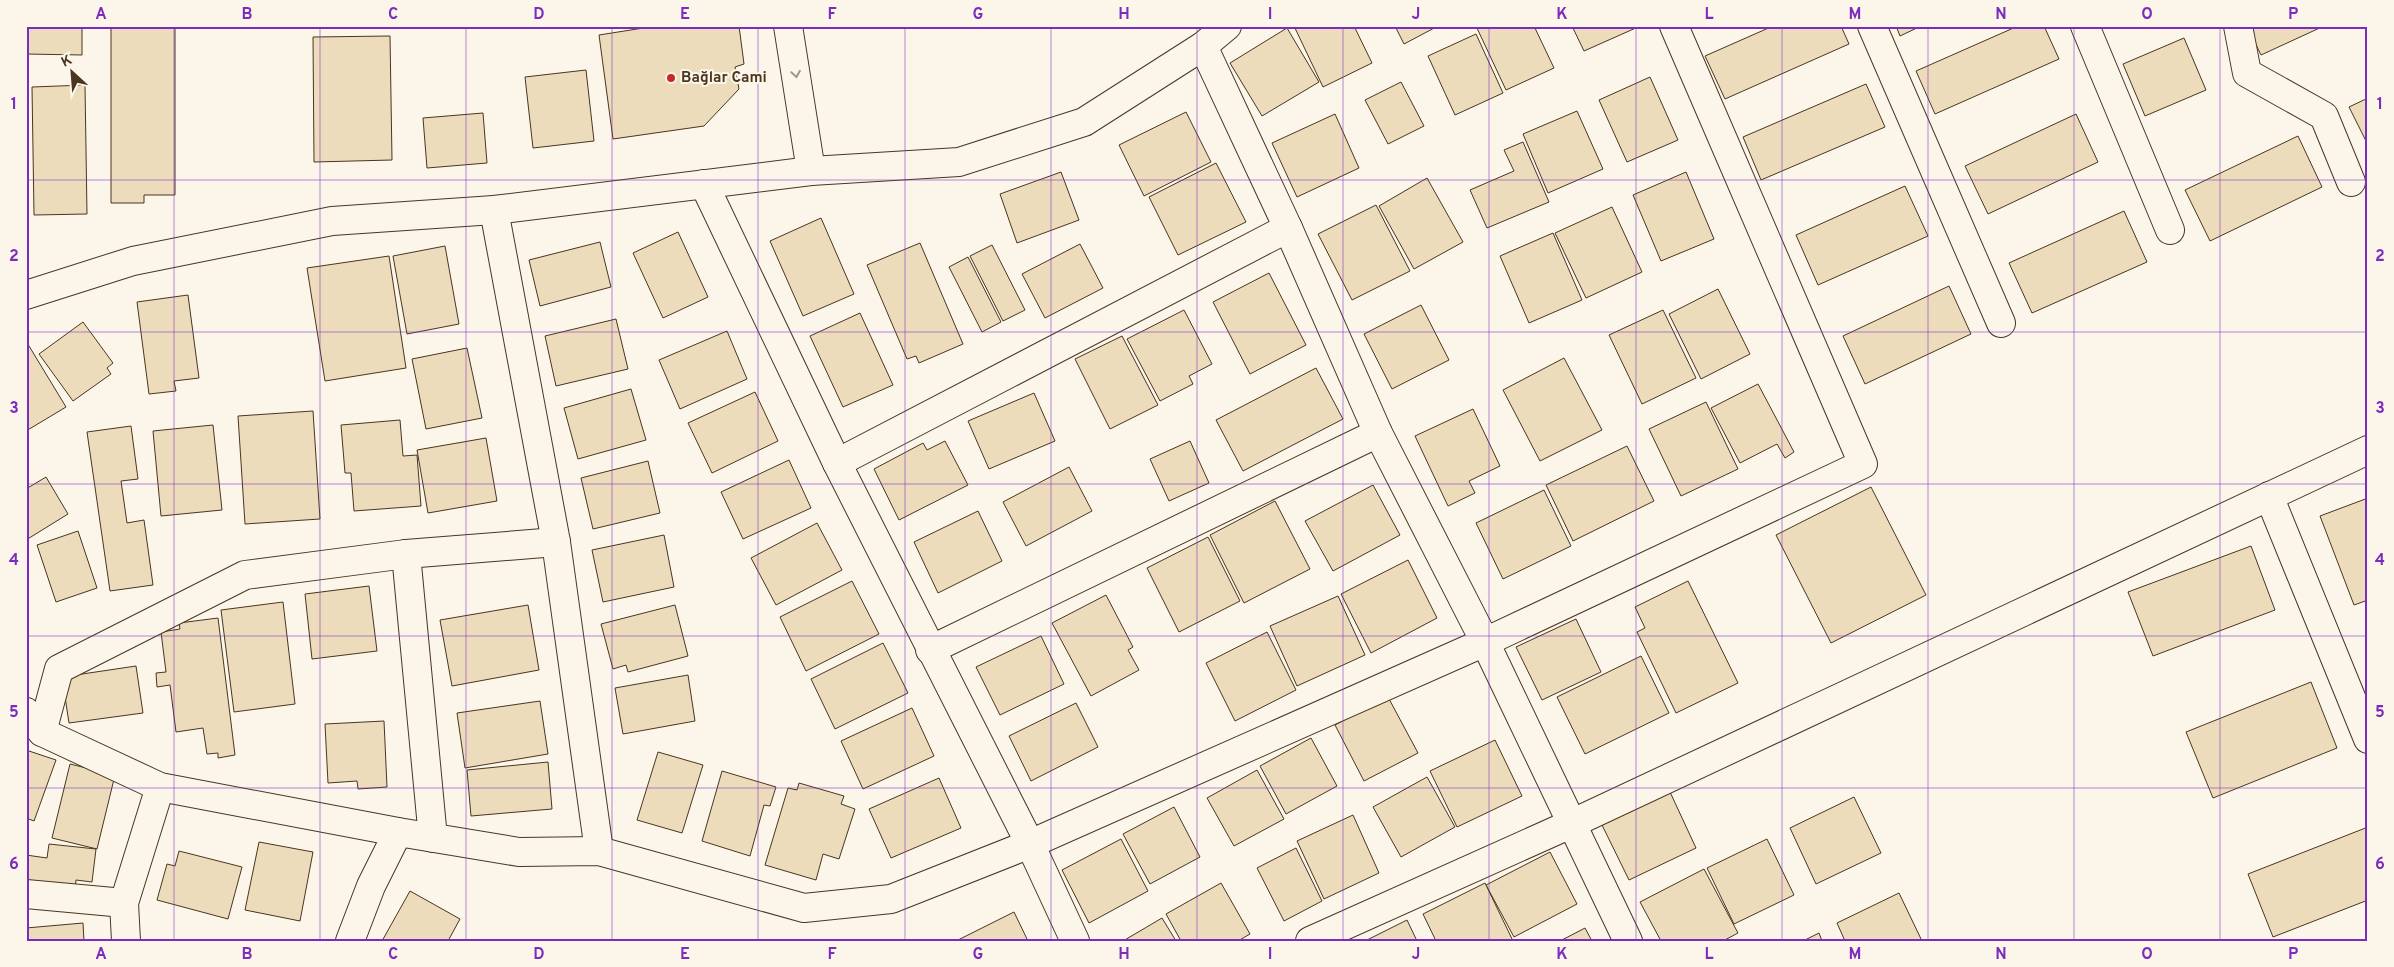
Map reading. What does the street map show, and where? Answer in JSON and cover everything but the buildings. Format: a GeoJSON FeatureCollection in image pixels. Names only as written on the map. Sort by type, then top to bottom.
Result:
{"type":"FeatureCollection","features":[{"type":"Feature","properties":{"kind":"street"},"geometry":{"type":"LineString","coordinates":[[788,26],[811,171]]}},
{"type":"Feature","properties":{"kind":"street"},"geometry":{"type":"LineString","coordinates":[[26,295],[133,261],[332,221],[494,210],[811,171],[959,162],[1084,122],[1203,46],[1227,26]]}},
{"type":"Feature","properties":{"kind":"street"},"geometry":{"type":"LineString","coordinates":[[556,542],[406,554],[245,575],[59,669],[34,722],[160,787],[398,832],[519,852],[599,851],[804,908],[891,899],[1030,844],[1485,642],[1863,464],[1674,26]]}},
{"type":"Feature","properties":{"kind":"street"},"geometry":{"type":"LineString","coordinates":[[1872,26],[2001,323]]}},
{"type":"Feature","properties":{"kind":"street"},"geometry":{"type":"LineString","coordinates":[[2085,26],[2170,230]]}},
{"type":"Feature","properties":{"kind":"street"},"geometry":{"type":"LineString","coordinates":[[2238,26],[2247,73],[2324,116],[2351,182]]}},
{"type":"Feature","properties":{"kind":"street"},"geometry":{"type":"LineString","coordinates":[[1203,46],[1288,228],[1378,433],[1485,642],[1628,941]]}},
{"type":"Feature","properties":{"kind":"street"},"geometry":{"type":"LineString","coordinates":[[704,184],[837,463],[930,650],[1030,844],[1075,941]]}},
{"type":"Feature","properties":{"kind":"street"},"geometry":{"type":"LineString","coordinates":[[494,210],[556,542],[599,851]]}},
{"type":"Feature","properties":{"kind":"street"},"geometry":{"type":"LineString","coordinates":[[837,463],[1288,228]]}},
{"type":"Feature","properties":{"kind":"street"},"geometry":{"type":"LineString","coordinates":[[930,650],[1378,433]]}},
{"type":"Feature","properties":{"kind":"street"},"geometry":{"type":"LineString","coordinates":[[1310,941],[1573,823],[2368,450]]}},
{"type":"Feature","properties":{"kind":"street"},"geometry":{"type":"LineString","coordinates":[[2269,496],[2368,739]]}},
{"type":"Feature","properties":{"kind":"street"},"geometry":{"type":"LineString","coordinates":[[406,554],[432,838]]}},
{"type":"Feature","properties":{"kind":"street"},"geometry":{"type":"LineString","coordinates":[[126,941],[124,904],[160,787]]}},
{"type":"Feature","properties":{"kind":"street"},"geometry":{"type":"LineString","coordinates":[[350,941],[371,886],[398,832]]}},
{"type":"Feature","properties":{"kind":"street"},"geometry":{"type":"LineString","coordinates":[[26,894],[124,904]]}},
{"type":"Feature","properties":{"kind":"place","name":"Bağlar Cami"},"geometry":{"type":"Point","coordinates":[671,78]}}]}
